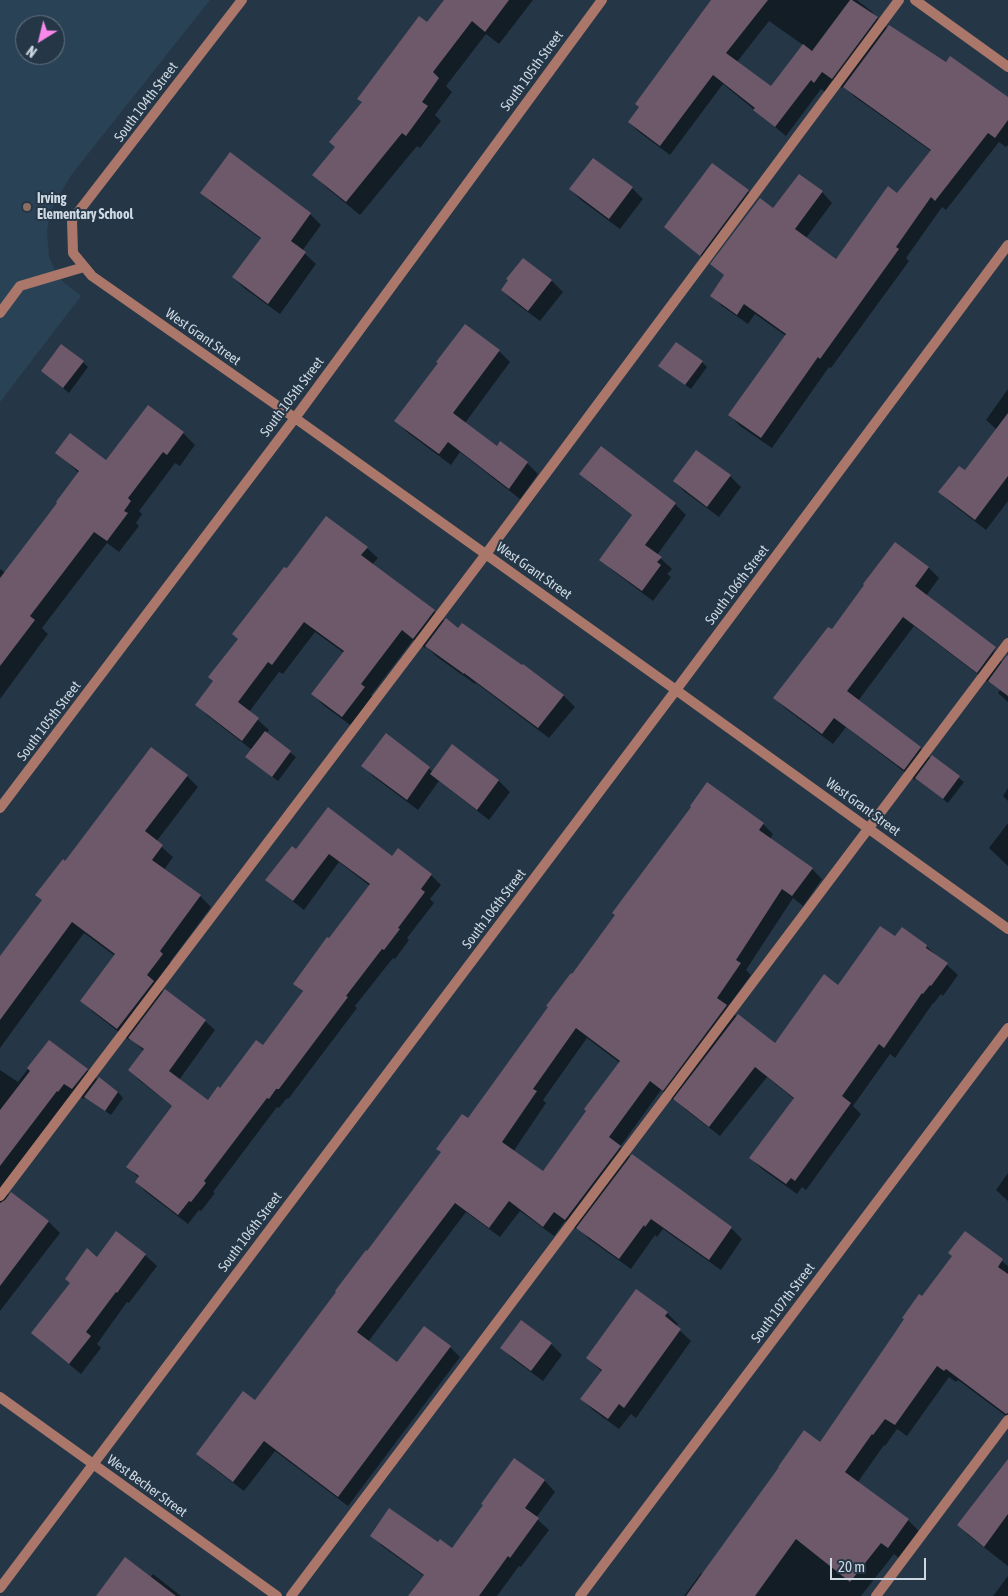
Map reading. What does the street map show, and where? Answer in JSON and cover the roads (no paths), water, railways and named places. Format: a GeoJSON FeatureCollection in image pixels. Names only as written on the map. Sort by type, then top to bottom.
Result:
{"type":"FeatureCollection","features":[{"type":"Feature","properties":{"kind":"street","name":"South 104th Street"},"geometry":{"type":"LineString","coordinates":[[72,220],[242,0]]}},
{"type":"Feature","properties":{"kind":"street","name":"South 105th Street"},"geometry":{"type":"LineString","coordinates":[[0,808],[295,418],[602,0]]}},
{"type":"Feature","properties":{"kind":"street"},"geometry":{"type":"LineString","coordinates":[[0,1196],[486,554],[899,0]]}},
{"type":"Feature","properties":{"kind":"street"},"geometry":{"type":"LineString","coordinates":[[915,0],[1008,67]]}},
{"type":"Feature","properties":{"kind":"street","name":"West Grant Street"},"geometry":{"type":"LineString","coordinates":[[72,220],[73,253],[92,276],[486,554],[1008,929]]}},
{"type":"Feature","properties":{"kind":"street","name":"South 106th Street"},"geometry":{"type":"LineString","coordinates":[[0,1588],[676,690],[1008,245]]}},
{"type":"Feature","properties":{"kind":"street"},"geometry":{"type":"LineString","coordinates":[[0,313],[20,286],[84,267]]}},
{"type":"Feature","properties":{"kind":"street"},"geometry":{"type":"LineString","coordinates":[[291,1596],[1008,643]]}},
{"type":"Feature","properties":{"kind":"street","name":"South 107th Street"},"geometry":{"type":"LineString","coordinates":[[580,1596],[1008,1028]]}},
{"type":"Feature","properties":{"kind":"street","name":"West Becher Street"},"geometry":{"type":"LineString","coordinates":[[0,1397],[277,1596]]}},
{"type":"Feature","properties":{"kind":"street"},"geometry":{"type":"LineString","coordinates":[[876,1596],[1008,1420]]}},
{"type":"Feature","properties":{"kind":"place","name":"Irving Elementary School"},"geometry":{"type":"Point","coordinates":[27,207]}}]}
